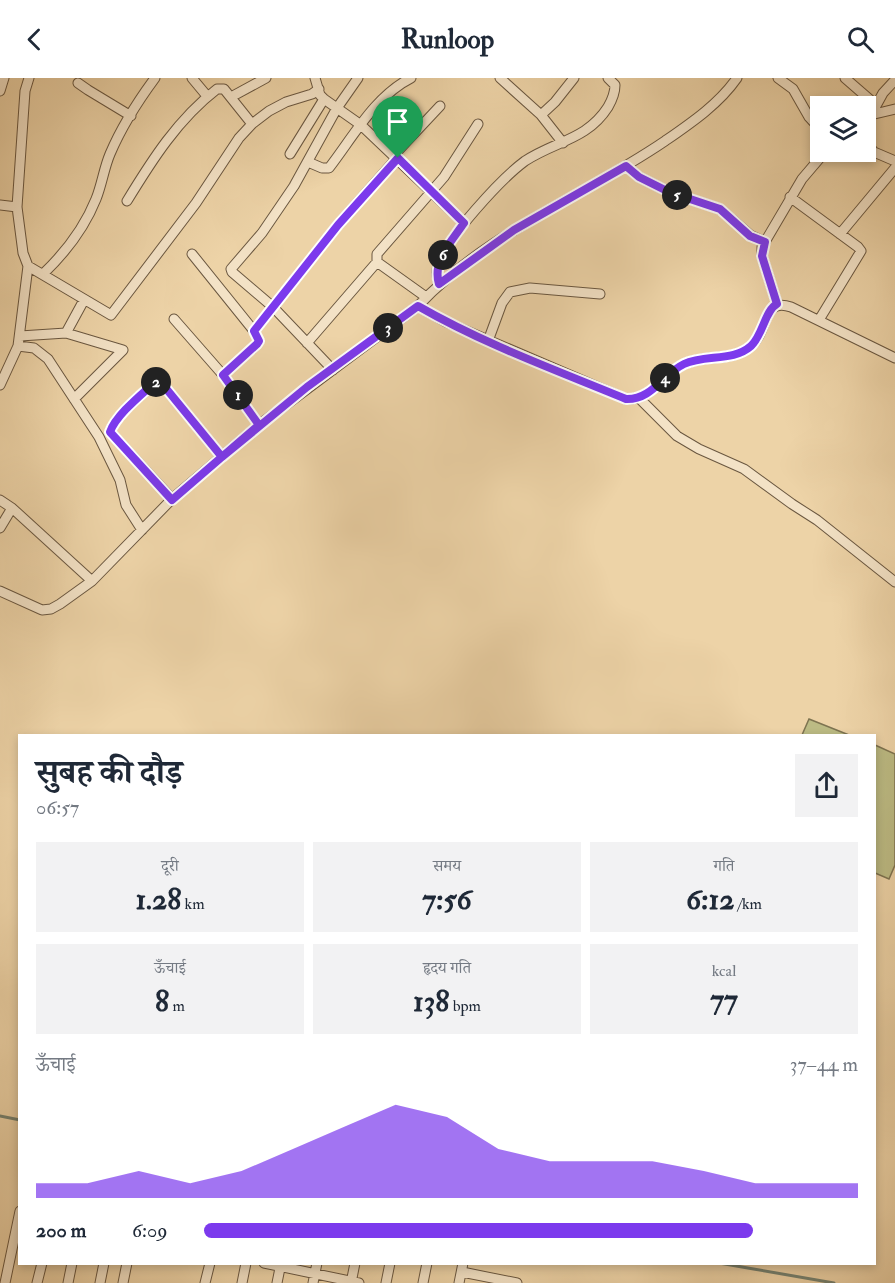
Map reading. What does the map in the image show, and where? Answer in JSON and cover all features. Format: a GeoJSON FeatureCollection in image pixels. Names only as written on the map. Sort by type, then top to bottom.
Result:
{"type":"FeatureCollection","features":[{"type":"Feature","properties":{"kind":"street"},"geometry":{"type":"LineString","coordinates":[[0,91],[4,78]]}},
{"type":"Feature","properties":{"kind":"street"},"geometry":{"type":"LineString","coordinates":[[0,385],[18,346],[28,266],[23,253],[17,207],[25,91],[29,78]]}},
{"type":"Feature","properties":{"kind":"street"},"geometry":{"type":"LineString","coordinates":[[43,274],[65,253],[80,231],[96,201],[110,154],[130,116],[155,78]]}},
{"type":"Feature","properties":{"kind":"street"},"geometry":{"type":"LineString","coordinates":[[192,78],[207,96]]}},
{"type":"Feature","properties":{"kind":"street"},"geometry":{"type":"LineString","coordinates":[[231,98],[266,78]]}},
{"type":"Feature","properties":{"kind":"street"},"geometry":{"type":"LineString","coordinates":[[315,78],[324,99],[362,125],[464,223]]}},
{"type":"Feature","properties":{"kind":"street"},"geometry":{"type":"LineString","coordinates":[[333,370],[273,307],[231,269],[262,233],[308,162],[337,108],[358,78]]}},
{"type":"Feature","properties":{"kind":"street"},"geometry":{"type":"LineString","coordinates":[[308,162],[322,168],[329,168],[391,89],[411,78]]}},
{"type":"Feature","properties":{"kind":"street"},"geometry":{"type":"LineString","coordinates":[[500,78],[541,115],[563,143]]}},
{"type":"Feature","properties":{"kind":"street"},"geometry":{"type":"LineString","coordinates":[[541,115],[574,78]]}},
{"type":"Feature","properties":{"kind":"street"},"geometry":{"type":"LineString","coordinates":[[0,591],[42,610],[51,609],[92,581],[172,500],[259,425],[418,306],[439,284],[514,230],[626,166],[689,124],[728,92],[737,78]]}},
{"type":"Feature","properties":{"kind":"street"},"geometry":{"type":"LineString","coordinates":[[778,78],[793,89],[810,117]]}},
{"type":"Feature","properties":{"kind":"street"},"geometry":{"type":"LineString","coordinates":[[845,78],[859,96]]}},
{"type":"Feature","properties":{"kind":"street"},"geometry":{"type":"LineString","coordinates":[[439,284],[436,275],[437,267],[464,223],[525,162],[589,128],[601,117],[612,100],[612,82],[624,79]]}},
{"type":"Feature","properties":{"kind":"street"},"geometry":{"type":"LineString","coordinates":[[77,80],[88,90],[130,116]]}},
{"type":"Feature","properties":{"kind":"street"},"geometry":{"type":"LineString","coordinates":[[876,105],[895,80]]}},
{"type":"Feature","properties":{"kind":"street"},"geometry":{"type":"LineString","coordinates":[[127,201],[174,130],[207,96],[220,88],[252,124]]}},
{"type":"Feature","properties":{"kind":"street"},"geometry":{"type":"LineString","coordinates":[[28,266],[111,315],[208,186],[239,138],[268,111],[286,102],[312,94],[319,89]]}},
{"type":"Feature","properties":{"kind":"street"},"geometry":{"type":"LineString","coordinates":[[290,153],[324,99]]}},
{"type":"Feature","properties":{"kind":"street"},"geometry":{"type":"LineString","coordinates":[[254,331],[338,225],[440,106]]}},
{"type":"Feature","properties":{"kind":"street"},"geometry":{"type":"LineString","coordinates":[[876,111],[895,109]]}},
{"type":"Feature","properties":{"kind":"street"},"geometry":{"type":"LineString","coordinates":[[307,343],[377,262],[379,249],[444,177],[478,124]]}},
{"type":"Feature","properties":{"kind":"street"},"geometry":{"type":"LineString","coordinates":[[876,153],[895,161]]}},
{"type":"Feature","properties":{"kind":"street"},"geometry":{"type":"LineString","coordinates":[[777,304],[762,256],[765,242],[790,196],[816,162]]}},
{"type":"Feature","properties":{"kind":"street"},"geometry":{"type":"LineString","coordinates":[[626,166],[639,177],[669,192],[720,209],[750,236],[765,242]]}},
{"type":"Feature","properties":{"kind":"street"},"geometry":{"type":"LineString","coordinates":[[840,234],[895,168]]}},
{"type":"Feature","properties":{"kind":"street"},"geometry":{"type":"LineString","coordinates":[[790,196],[861,251],[819,320]]}},
{"type":"Feature","properties":{"kind":"street"},"geometry":{"type":"LineString","coordinates":[[0,205],[17,207]]}},
{"type":"Feature","properties":{"kind":"street"},"geometry":{"type":"LineString","coordinates":[[192,254],[254,331],[259,341],[223,375]]}},
{"type":"Feature","properties":{"kind":"street"},"geometry":{"type":"LineString","coordinates":[[377,262],[426,297]]}},
{"type":"Feature","properties":{"kind":"street"},"geometry":{"type":"LineString","coordinates":[[488,341],[502,303],[510,292],[530,288],[600,294]]}},
{"type":"Feature","properties":{"kind":"street"},"geometry":{"type":"LineString","coordinates":[[66,333],[84,300]]}},
{"type":"Feature","properties":{"kind":"street"},"geometry":{"type":"LineString","coordinates":[[418,306],[488,341],[626,399],[639,398],[648,393],[684,364],[700,358],[741,352],[751,346],[758,337],[772,306],[777,304],[791,306],[895,358]]}},
{"type":"Feature","properties":{"kind":"street"},"geometry":{"type":"LineString","coordinates":[[174,319],[223,375],[259,425]]}},
{"type":"Feature","properties":{"kind":"street"},"geometry":{"type":"LineString","coordinates":[[20,336],[66,333],[123,350],[74,399]]}},
{"type":"Feature","properties":{"kind":"street"},"geometry":{"type":"LineString","coordinates":[[18,346],[34,348],[48,359],[99,437],[120,480],[126,505],[142,530]]}},
{"type":"Feature","properties":{"kind":"street"},"geometry":{"type":"LineString","coordinates":[[172,500],[110,432],[112,426],[130,405],[154,383],[157,382],[164,386],[222,457]]}},
{"type":"Feature","properties":{"kind":"street"},"geometry":{"type":"LineString","coordinates":[[639,398],[677,436],[744,469],[818,520],[895,582]]}},
{"type":"Feature","properties":{"kind":"street"},"geometry":{"type":"LineString","coordinates":[[0,500],[12,508],[92,581]]}},
{"type":"Feature","properties":{"kind":"street"},"geometry":{"type":"LineString","coordinates":[[0,528],[12,508]]}},
{"type":"Feature","properties":{"kind":"street"},"geometry":{"type":"LineString","coordinates":[[5,1283],[18,1215]]}},
{"type":"Feature","properties":{"kind":"street"},"geometry":{"type":"LineString","coordinates":[[0,1249],[9,1255]]}},
{"type":"Feature","properties":{"kind":"street"},"geometry":{"type":"LineString","coordinates":[[37,1283],[42,1265]]}},
{"type":"Feature","properties":{"kind":"street"},"geometry":{"type":"LineString","coordinates":[[68,1283],[72,1265]]}},
{"type":"Feature","properties":{"kind":"street"},"geometry":{"type":"LineString","coordinates":[[100,1283],[104,1265]]}},
{"type":"Feature","properties":{"kind":"street"},"geometry":{"type":"LineString","coordinates":[[123,1283],[127,1265]]}},
{"type":"Feature","properties":{"kind":"street"},"geometry":{"type":"LineString","coordinates":[[205,1283],[210,1265]]}},
{"type":"Feature","properties":{"kind":"street"},"geometry":{"type":"LineString","coordinates":[[242,1283],[246,1265]]}},
{"type":"Feature","properties":{"kind":"street"},"geometry":{"type":"LineString","coordinates":[[277,1283],[281,1265],[314,1279],[354,1282],[355,1265]]}},
{"type":"Feature","properties":{"kind":"street"},"geometry":{"type":"LineString","coordinates":[[387,1283],[390,1265]]}},
{"type":"Feature","properties":{"kind":"street"},"geometry":{"type":"LineString","coordinates":[[423,1283],[427,1265]]}},
{"type":"Feature","properties":{"kind":"street"},"geometry":{"type":"LineString","coordinates":[[459,1283],[463,1267],[517,1283]]}},
{"type":"Feature","properties":{"kind":"shaded area"},"geometry":{"type":"Polygon","coordinates":[[[809,719],[846,734],[802,734],[809,719]]]}},
{"type":"Feature","properties":{"kind":"shaded area"},"geometry":{"type":"Polygon","coordinates":[[[876,745],[895,754],[895,865],[889,879],[876,873],[876,745]]]}},
{"type":"Feature","properties":{"kind":"waterway"},"geometry":{"type":"LineString","coordinates":[[0,1116],[18,1120]]}},
{"type":"Feature","properties":{"kind":"waterway"},"geometry":{"type":"LineString","coordinates":[[730,1265],[834,1283]]}},
{"type":"Feature","properties":{"kind":"route"},"geometry":{"type":"LineString","coordinates":[[398,158],[338,225],[254,331],[259,341],[257,344],[223,375],[259,425],[172,500],[110,432],[112,426],[130,405],[157,382],[164,386],[222,457],[307,387],[418,306],[446,322],[528,359],[626,399],[633,399],[648,393],[684,364],[700,358],[729,356],[751,346],[765,324],[772,306],[777,304],[762,256],[762,247],[765,242],[750,236],[733,219],[713,205],[688,200],[651,184],[626,166],[514,230],[439,284],[436,275],[441,257],[464,223],[398,158]]}}]}
